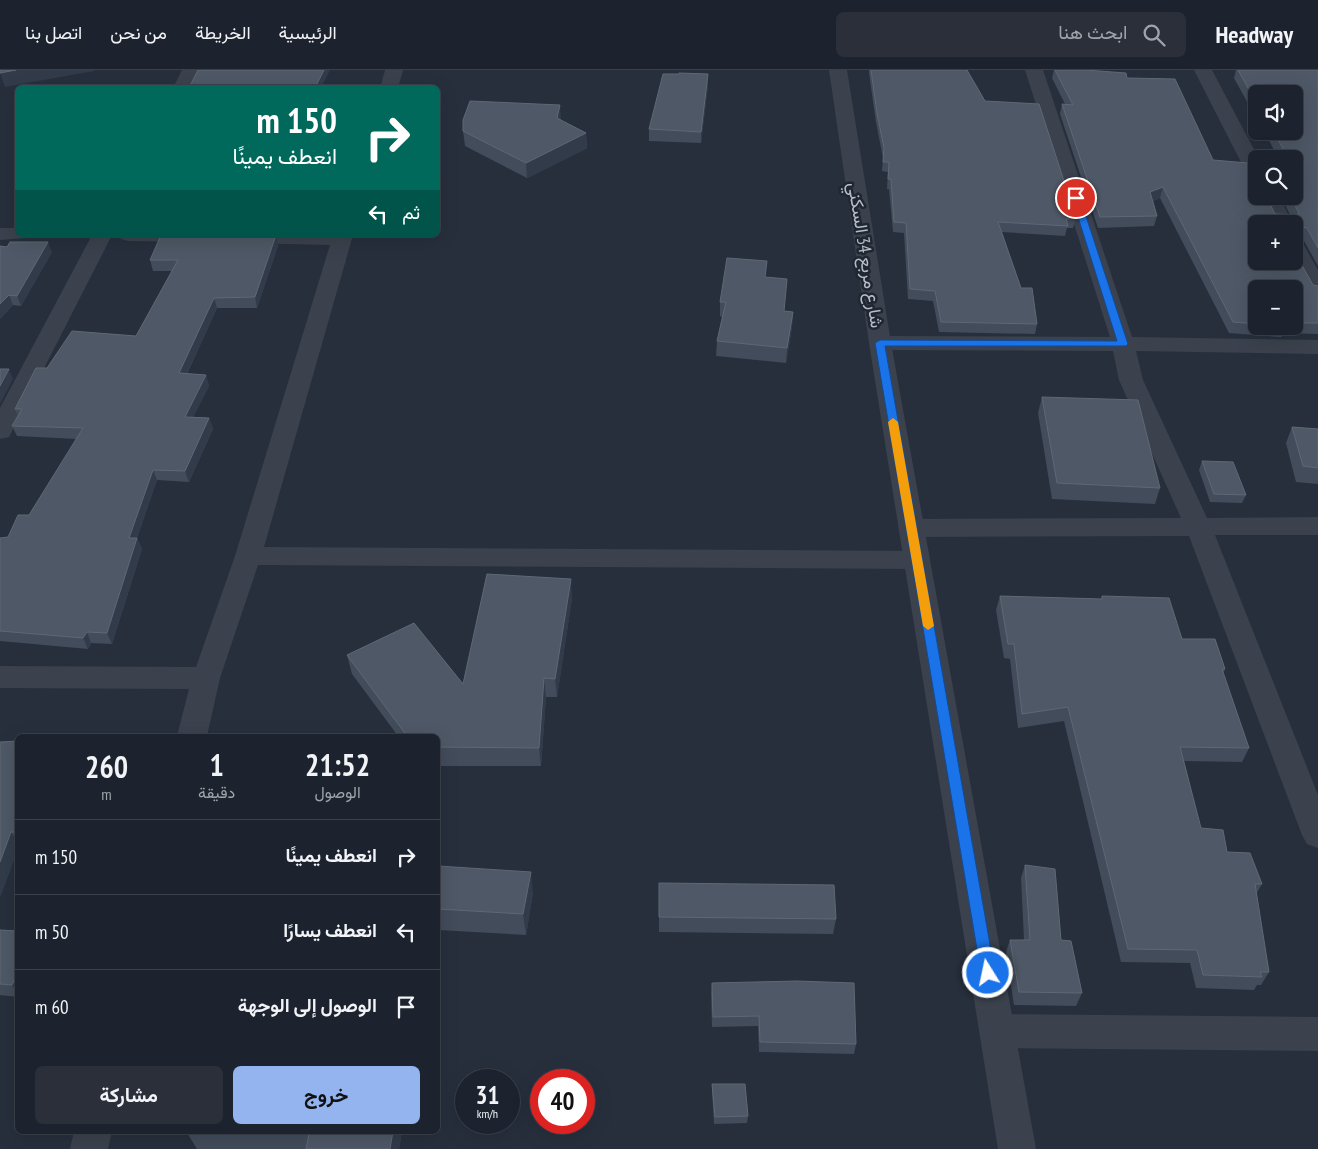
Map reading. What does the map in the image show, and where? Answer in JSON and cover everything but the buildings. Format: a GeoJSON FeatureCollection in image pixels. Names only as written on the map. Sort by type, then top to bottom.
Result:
{"type":"FeatureCollection","features":[{"type":"Feature","properties":{"kind":"street"},"geometry":{"type":"LineString","coordinates":[[184,85],[191,70]]}},
{"type":"Feature","properties":{"kind":"street"},"geometry":{"type":"LineString","coordinates":[[390,85],[394,70]]}},
{"type":"Feature","properties":{"kind":"street","name":"شارع مربع 34 السكني"},"geometry":{"type":"LineString","coordinates":[[838,70],[880,343],[1017,1149]]}},
{"type":"Feature","properties":{"kind":"street"},"geometry":{"type":"LineString","coordinates":[[1034,70],[1123,344],[1132,380],[1198,526],[1318,835]]}},
{"type":"Feature","properties":{"kind":"street"},"geometry":{"type":"LineString","coordinates":[[1203,70],[1248,157]]}},
{"type":"Feature","properties":{"kind":"street"},"geometry":{"type":"LineString","coordinates":[[0,234],[15,234]]}},
{"type":"Feature","properties":{"kind":"street"},"geometry":{"type":"LineString","coordinates":[[0,431],[101,237]]}},
{"type":"Feature","properties":{"kind":"street"},"geometry":{"type":"LineString","coordinates":[[192,734],[206,678],[248,556],[342,237]]}},
{"type":"Feature","properties":{"kind":"street"},"geometry":{"type":"LineString","coordinates":[[1303,261],[1318,290]]}},
{"type":"Feature","properties":{"kind":"street"},"geometry":{"type":"LineString","coordinates":[[880,343],[1318,347]]}},
{"type":"Feature","properties":{"kind":"street"},"geometry":{"type":"LineString","coordinates":[[911,528],[1318,526]]}},
{"type":"Feature","properties":{"kind":"street"},"geometry":{"type":"LineString","coordinates":[[248,556],[916,560]]}},
{"type":"Feature","properties":{"kind":"street"},"geometry":{"type":"LineString","coordinates":[[0,677],[206,678]]}},
{"type":"Feature","properties":{"kind":"street"},"geometry":{"type":"LineString","coordinates":[[998,1031],[1318,1034]]}},
{"type":"Feature","properties":{"kind":"street"},"geometry":{"type":"LineString","coordinates":[[89,1149],[93,1134]]}},
{"type":"Feature","properties":{"kind":"slow traffic"},"geometry":{"type":"LineString","coordinates":[[893,422],[928,626]]}},
{"type":"Feature","properties":{"kind":"route"},"geometry":{"type":"LineString","coordinates":[[988,973],[880,343],[1123,344],[1076,198]]}}]}
